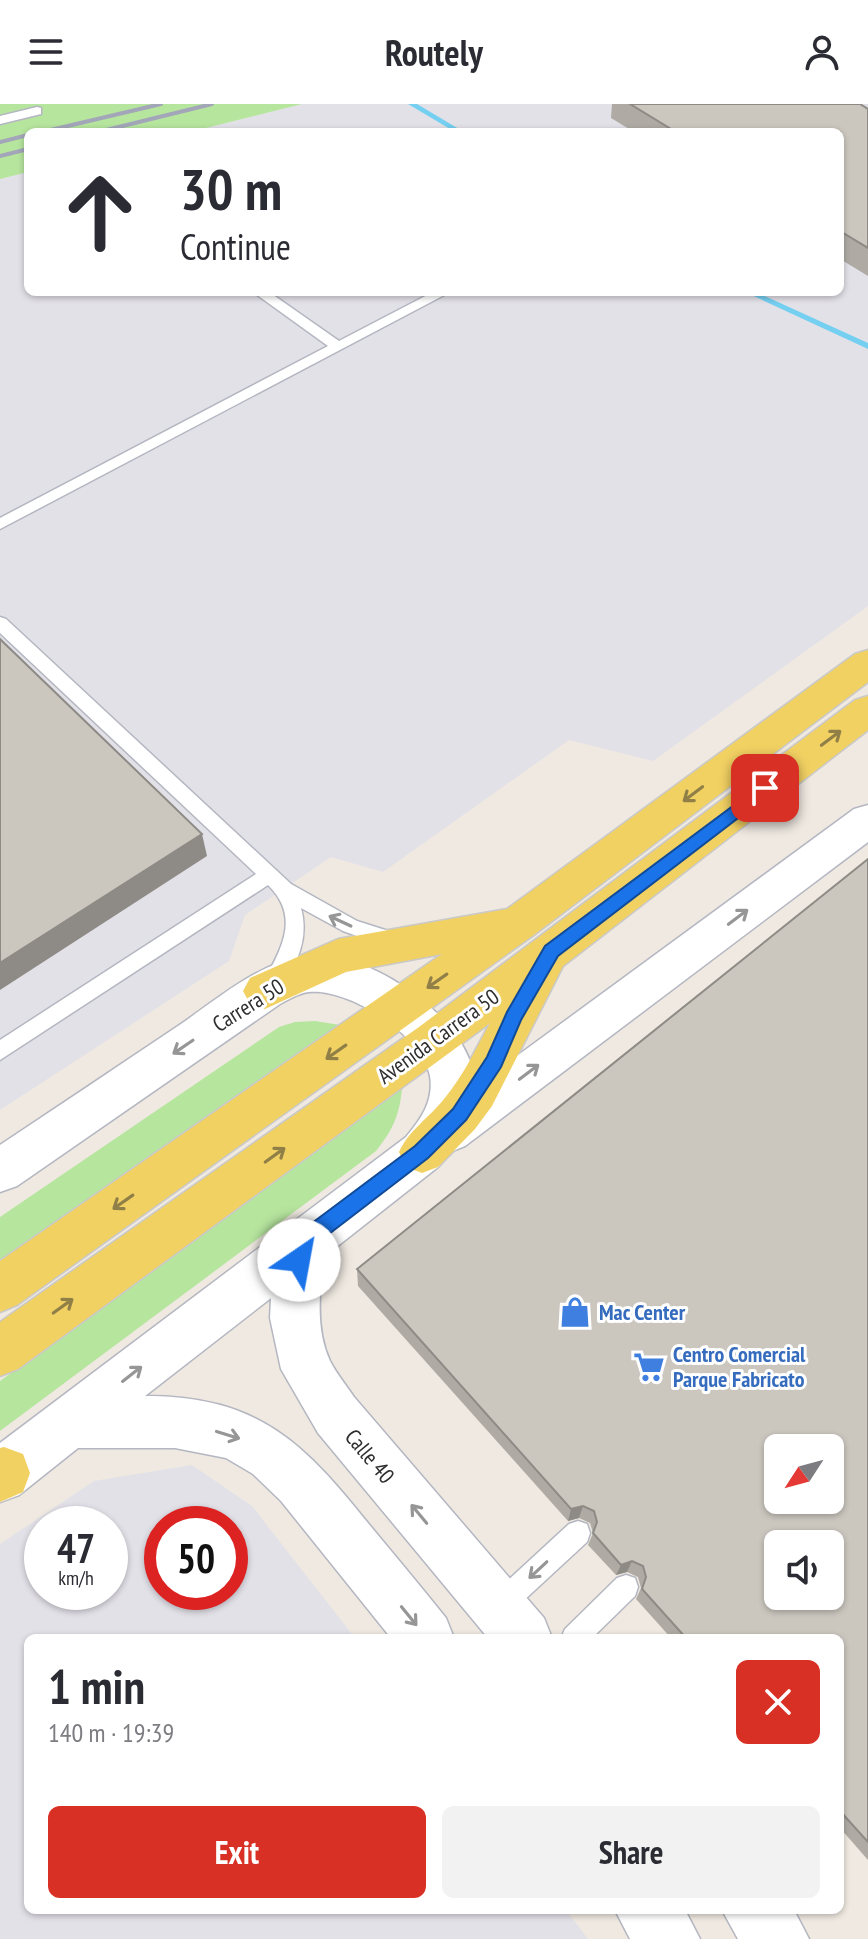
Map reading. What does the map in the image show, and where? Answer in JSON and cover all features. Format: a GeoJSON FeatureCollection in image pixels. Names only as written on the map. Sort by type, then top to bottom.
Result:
{"type":"FeatureCollection","features":[{"type":"Feature","properties":{"kind":"main road","name":"Avenida Carrera 50"},"geometry":{"type":"LineString","coordinates":[[0,1352],[435,1040],[536,937],[868,663]]}},
{"type":"Feature","properties":{"kind":"main road","name":"Avenida Carrera 50"},"geometry":{"type":"LineString","coordinates":[[0,1289],[400,1007],[536,937],[868,710]]}},
{"type":"Feature","properties":{"kind":"main road"},"geometry":{"type":"LineString","coordinates":[[422,1152],[868,820]]}},
{"type":"Feature","properties":{"kind":"main road"},"geometry":{"type":"LineString","coordinates":[[265,991],[322,961],[401,943],[536,937],[476,1092],[459,1115],[422,1152]]}},
{"type":"Feature","properties":{"kind":"main road","name":"Carrera 50"},"geometry":{"type":"LineString","coordinates":[[0,1171],[265,991],[305,974],[333,974],[375,989],[400,1007],[435,1040],[444,1052],[452,1074],[453,1099],[449,1116],[422,1152],[1,1475]]}},
{"type":"Feature","properties":{"kind":"main road","name":"Calle 40"},"geometry":{"type":"LineString","coordinates":[[303,1242],[296,1278],[295,1318],[306,1369],[336,1415],[511,1623]]}},
{"type":"Feature","properties":{"kind":"main road"},"geometry":{"type":"LineString","coordinates":[[68,1423],[158,1421],[202,1427],[235,1435],[272,1454],[303,1485],[423,1634]]}},
{"type":"Feature","properties":{"kind":"main road"},"geometry":{"type":"LineString","coordinates":[[649,1914],[669,1939]]}},
{"type":"Feature","properties":{"kind":"main road"},"geometry":{"type":"LineString","coordinates":[[756,1914],[778,1939]]}},
{"type":"Feature","properties":{"kind":"lane"},"geometry":{"type":"LineString","coordinates":[[0,120],[37,111]]}},
{"type":"Feature","properties":{"kind":"lane"},"geometry":{"type":"LineString","coordinates":[[266,296],[338,347]]}},
{"type":"Feature","properties":{"kind":"lane"},"geometry":{"type":"LineString","coordinates":[[0,524],[338,347],[427,296]]}},
{"type":"Feature","properties":{"kind":"lane"},"geometry":{"type":"LineString","coordinates":[[0,623],[277,882],[292,903],[296,927],[283,970],[265,991]]}},
{"type":"Feature","properties":{"kind":"lane"},"geometry":{"type":"LineString","coordinates":[[277,882],[350,926],[401,943]]}},
{"type":"Feature","properties":{"kind":"lane"},"geometry":{"type":"LineString","coordinates":[[0,1051],[277,882]]}},
{"type":"Feature","properties":{"kind":"lane"},"geometry":{"type":"LineString","coordinates":[[511,1623],[578,1533]]}},
{"type":"Feature","properties":{"kind":"lane"},"geometry":{"type":"LineString","coordinates":[[578,1634],[626,1587]]}},
{"type":"Feature","properties":{"kind":"shaded area"},"geometry":{"type":"Polygon","coordinates":[[[302,104],[868,104],[868,606],[653,761],[569,740],[383,872],[331,857],[245,915],[229,961],[0,1110],[0,179],[24,173],[24,296],[844,296],[844,128],[206,128],[302,104]]]}},
{"type":"Feature","properties":{"kind":"shaded area"},"geometry":{"type":"Polygon","coordinates":[[[192,1465],[252,1506],[352,1634],[24,1634],[24,1914],[569,1914],[588,1939],[0,1939],[0,1544],[24,1528],[24,1610],[128,1610],[128,1506],[57,1506],[94,1481],[192,1465]]]}},
{"type":"Feature","properties":{"kind":"green space"},"geometry":{"type":"Polygon","coordinates":[[[0,104],[302,104],[206,128],[24,128],[24,173],[0,179],[0,104]]]}},
{"type":"Feature","properties":{"kind":"green space"},"geometry":{"type":"Polygon","coordinates":[[[315,1021],[340,1025],[0,1260],[0,1217],[279,1027],[315,1021]]]}},
{"type":"Feature","properties":{"kind":"green space"},"geometry":{"type":"Polygon","coordinates":[[[402,1087],[395,1121],[376,1151],[0,1431],[0,1381],[402,1087]]]}},
{"type":"Feature","properties":{"kind":"building"},"geometry":{"type":"Polygon","coordinates":[[[630,104],[860,104],[868,109],[868,248],[844,233],[844,128],[669,128],[630,104]]]}},
{"type":"Feature","properties":{"kind":"building"},"geometry":{"type":"Polygon","coordinates":[[[0,639],[202,834],[0,963],[0,639]]]}},
{"type":"Feature","properties":{"kind":"building","name":"Centro Comercial Parque Fabricato"},"geometry":{"type":"Polygon","coordinates":[[[868,859],[868,1842],[844,1815],[844,1634],[682,1634],[642,1589],[646,1577],[643,1566],[632,1561],[621,1565],[593,1533],[597,1522],[594,1511],[583,1506],[571,1509],[357,1269],[868,859]]]}},
{"type":"Feature","properties":{"kind":"waterway"},"geometry":{"type":"LineString","coordinates":[[412,104],[453,128]]}},
{"type":"Feature","properties":{"kind":"waterway"},"geometry":{"type":"LineString","coordinates":[[758,296],[868,346]]}},
{"type":"Feature","properties":{"kind":"railway"},"geometry":{"type":"LineString","coordinates":[[59,128],[161,104]]}},
{"type":"Feature","properties":{"kind":"railway"},"geometry":{"type":"LineString","coordinates":[[114,128],[212,104]]}},
{"type":"Feature","properties":{"kind":"railway"},"geometry":{"type":"LineString","coordinates":[[0,142],[24,136]]}},
{"type":"Feature","properties":{"kind":"railway"},"geometry":{"type":"LineString","coordinates":[[0,156],[24,150]]}},
{"type":"Feature","properties":{"kind":"place","name":"Mac Center"},"geometry":{"type":"Point","coordinates":[575,1312]}},
{"type":"Feature","properties":{"kind":"place","name":"Centro Comercial Parque Fabricato"},"geometry":{"type":"Point","coordinates":[649,1367]}},
{"type":"Feature","properties":{"kind":"route"},"geometry":{"type":"LineString","coordinates":[[299,1260],[303,1242],[422,1152],[459,1115],[494,1062],[513,1017],[551,951],[765,788]]}}]}
